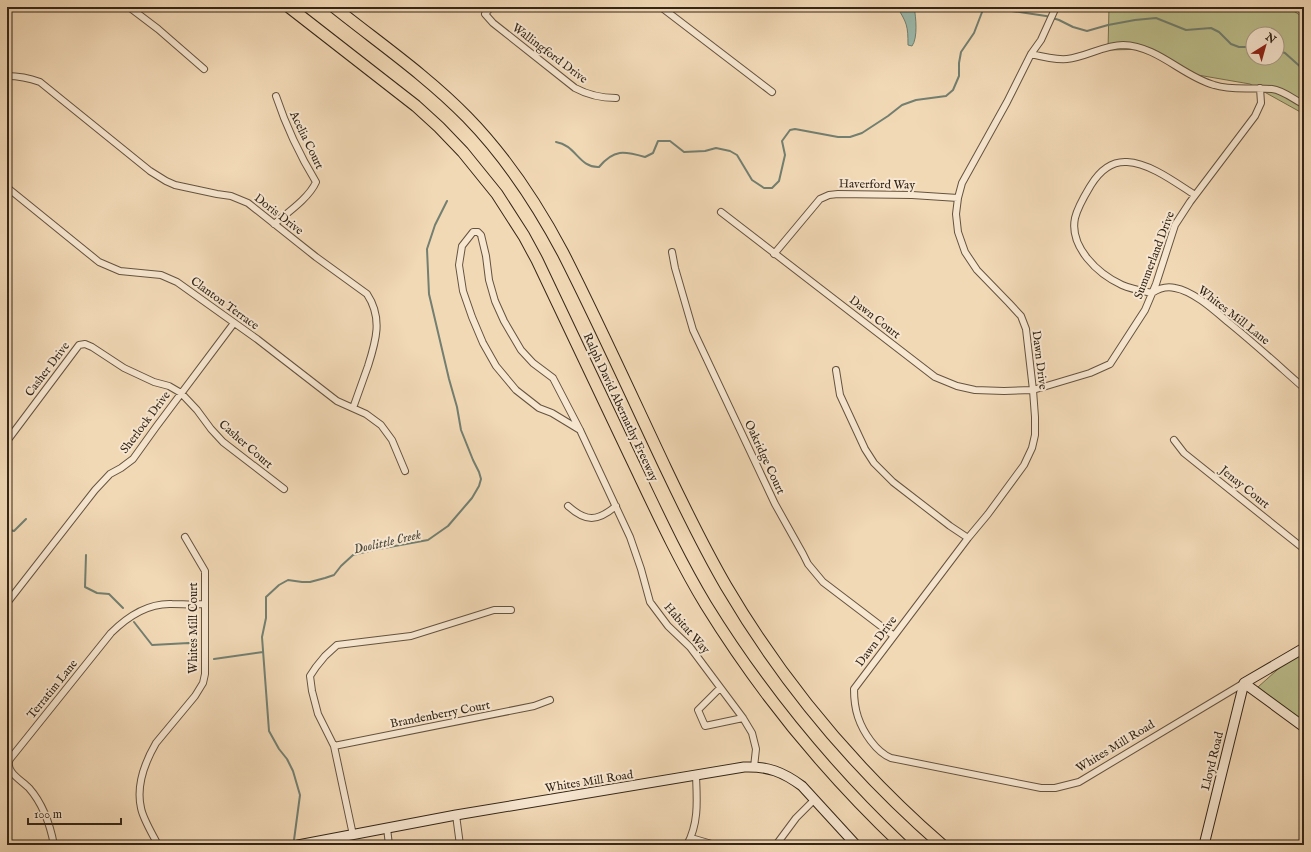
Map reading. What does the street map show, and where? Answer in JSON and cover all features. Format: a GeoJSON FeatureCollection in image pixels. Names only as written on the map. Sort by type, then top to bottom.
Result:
{"type":"FeatureCollection","features":[{"type":"Feature","properties":{"kind":"highway","name":"Ralph David Abernathy Freeway"},"geometry":{"type":"LineString","coordinates":[[289,7],[416,106],[463,152],[497,194],[524,236],[537,260],[667,534],[705,604],[766,695],[792,728],[856,800],[902,845]]}},
{"type":"Feature","properties":{"kind":"highway","name":"Ralph David Abernathy Freeway"},"geometry":{"type":"LineString","coordinates":[[334,7],[417,72],[446,97],[486,138],[521,182],[551,229],[567,260],[707,552],[745,617],[796,689],[849,754],[899,807],[942,845]]}},
{"type":"Feature","properties":{"kind":"street"},"geometry":{"type":"LineString","coordinates":[[129,7],[158,29],[204,69]]}},
{"type":"Feature","properties":{"kind":"street","name":"Wallingford Drive"},"geometry":{"type":"LineString","coordinates":[[491,7],[485,14],[493,23],[575,88],[594,96],[616,98]]}},
{"type":"Feature","properties":{"kind":"street"},"geometry":{"type":"LineString","coordinates":[[661,7],[772,92]]}},
{"type":"Feature","properties":{"kind":"street","name":"Dawn Drive"},"geometry":{"type":"LineString","coordinates":[[855,703],[854,688],[968,538],[988,514],[1024,465],[1032,448],[1035,435],[1033,390],[1026,329],[1020,316],[977,270],[965,252],[958,232],[956,214],[962,183],[1007,102],[1031,54],[1041,40],[1056,7]]}},
{"type":"Feature","properties":{"kind":"street"},"geometry":{"type":"LineString","coordinates":[[1031,54],[1049,58],[1068,59],[1100,49],[1122,45],[1141,48],[1160,57],[1199,80],[1215,86],[1228,88],[1273,88],[1302,103]]}},
{"type":"Feature","properties":{"kind":"street","name":"Doris Drive"},"geometry":{"type":"LineString","coordinates":[[7,76],[19,76],[31,79],[44,85],[158,177],[170,183],[184,187],[231,196],[240,199],[255,208],[316,258],[367,294],[372,302],[376,315],[377,327],[374,346],[353,408]]}},
{"type":"Feature","properties":{"kind":"street","name":"Summerland Drive"},"geometry":{"type":"LineString","coordinates":[[1033,390],[1090,373],[1110,364],[1145,310],[1156,284],[1175,226],[1186,207],[1255,116],[1261,104],[1260,88]]}},
{"type":"Feature","properties":{"kind":"street","name":"Acelia Court"},"geometry":{"type":"LineString","coordinates":[[274,224],[313,188],[316,182],[294,142],[283,118],[276,96]]}},
{"type":"Feature","properties":{"kind":"street","name":"Whites Mill Lane"},"geometry":{"type":"LineString","coordinates":[[1195,195],[1157,172],[1136,163],[1126,162],[1111,165],[1102,170],[1094,180],[1080,204],[1075,218],[1074,229],[1078,244],[1088,260],[1108,277],[1123,286],[1152,293],[1160,289],[1174,288],[1189,293],[1212,309],[1245,336],[1304,388]]}},
{"type":"Feature","properties":{"kind":"street","name":"Clanton Terrace"},"geometry":{"type":"LineString","coordinates":[[7,186],[99,262],[120,271],[156,274],[177,282],[337,401],[366,414],[381,426],[392,440],[405,471]]}},
{"type":"Feature","properties":{"kind":"street","name":"Haverford Way"},"geometry":{"type":"LineString","coordinates":[[774,254],[820,199],[829,195],[912,195],[958,198]]}},
{"type":"Feature","properties":{"kind":"street","name":"Dawn Court"},"geometry":{"type":"LineString","coordinates":[[721,212],[935,377],[957,386],[975,390],[1033,390]]}},
{"type":"Feature","properties":{"kind":"street","name":"Habitat Way"},"geometry":{"type":"LineString","coordinates":[[580,430],[552,413],[540,408],[516,390],[496,366],[483,343],[463,291],[459,265],[462,246],[473,232],[478,232],[481,235],[493,294],[504,321],[521,350],[533,363],[553,378],[580,430],[630,537],[650,602],[668,626],[690,647],[752,733],[756,749],[754,767]]}},
{"type":"Feature","properties":{"kind":"street","name":"Oakridge Court"},"geometry":{"type":"LineString","coordinates":[[672,252],[675,268],[693,330],[775,504],[808,564],[824,582],[894,636]]}},
{"type":"Feature","properties":{"kind":"street","name":"Sherlock Drive"},"geometry":{"type":"LineString","coordinates":[[7,604],[95,490],[110,474],[133,459],[234,323]]}},
{"type":"Feature","properties":{"kind":"street","name":"Casher Drive"},"geometry":{"type":"LineString","coordinates":[[7,441],[79,345],[85,344],[92,346],[124,368],[154,382],[169,386],[181,393]]}},
{"type":"Feature","properties":{"kind":"street"},"geometry":{"type":"LineString","coordinates":[[836,370],[840,395],[865,448],[874,463],[893,482],[968,538]]}},
{"type":"Feature","properties":{"kind":"street","name":"Casher Court"},"geometry":{"type":"LineString","coordinates":[[181,393],[223,442],[284,489]]}},
{"type":"Feature","properties":{"kind":"street","name":"Jenay Court"},"geometry":{"type":"LineString","coordinates":[[1174,440],[1184,453],[1304,549]]}},
{"type":"Feature","properties":{"kind":"street"},"geometry":{"type":"LineString","coordinates":[[568,506],[577,514],[586,517],[600,517],[616,506]]}},
{"type":"Feature","properties":{"kind":"street","name":"Whites Mill Court"},"geometry":{"type":"LineString","coordinates":[[158,845],[141,809],[140,796],[142,777],[147,759],[156,743],[195,696],[203,683],[205,674],[205,571],[185,537]]}},
{"type":"Feature","properties":{"kind":"street","name":"Terratim Lane"},"geometry":{"type":"LineString","coordinates":[[54,845],[49,823],[41,804],[30,789],[9,770],[7,764],[10,759],[111,633],[121,623],[136,613],[153,606],[172,604],[190,606],[204,604]]}},
{"type":"Feature","properties":{"kind":"street"},"geometry":{"type":"LineString","coordinates":[[353,835],[334,746],[318,714],[310,676],[325,656],[337,645],[411,636],[494,610],[511,610]]}},
{"type":"Feature","properties":{"kind":"street","name":"Whites Mill Road"},"geometry":{"type":"LineString","coordinates":[[855,703],[857,716],[862,727],[872,742],[887,756],[1041,788],[1055,788],[1079,782],[1304,648]]}},
{"type":"Feature","properties":{"kind":"street"},"geometry":{"type":"LineString","coordinates":[[1244,683],[1304,727]]}},
{"type":"Feature","properties":{"kind":"street","name":"Lloyd Road"},"geometry":{"type":"LineString","coordinates":[[1204,845],[1244,683]]}},
{"type":"Feature","properties":{"kind":"street"},"geometry":{"type":"LineString","coordinates":[[720,688],[698,710],[705,726],[742,718]]}},
{"type":"Feature","properties":{"kind":"street","name":"Brandenberry Court"},"geometry":{"type":"LineString","coordinates":[[334,746],[534,706],[550,700]]}},
{"type":"Feature","properties":{"kind":"street","name":"Whites Mill Road"},"geometry":{"type":"LineString","coordinates":[[298,845],[456,815],[754,767],[772,769],[792,778],[815,799],[856,845]]}},
{"type":"Feature","properties":{"kind":"street"},"geometry":{"type":"LineString","coordinates":[[687,845],[691,838],[696,820],[696,776]]}},
{"type":"Feature","properties":{"kind":"street"},"geometry":{"type":"LineString","coordinates":[[776,845],[796,818],[815,799]]}},
{"type":"Feature","properties":{"kind":"street"},"geometry":{"type":"LineString","coordinates":[[456,815],[460,845]]}},
{"type":"Feature","properties":{"kind":"street"},"geometry":{"type":"LineString","coordinates":[[387,828],[389,845]]}},
{"type":"Feature","properties":{"kind":"street"},"geometry":{"type":"LineString","coordinates":[[691,838],[715,845]]}},
{"type":"Feature","properties":{"kind":"green space"},"geometry":{"type":"Polygon","coordinates":[[[1109,7],[1288,7],[1304,18],[1304,114],[1250,84],[1192,74],[1149,49],[1108,50],[1109,7]]]}},
{"type":"Feature","properties":{"kind":"green space"},"geometry":{"type":"Polygon","coordinates":[[[1304,646],[1304,724],[1258,687],[1304,646]]]}},
{"type":"Feature","properties":{"kind":"shaded area"},"geometry":{"type":"Polygon","coordinates":[[[897,7],[914,7],[916,33],[912,46],[908,45],[906,25],[897,7]]]}},
{"type":"Feature","properties":{"kind":"waterway","name":"Doolittle Creek"},"geometry":{"type":"LineString","coordinates":[[556,142],[568,147],[587,164],[599,167],[604,161],[615,154],[625,153],[645,157],[653,153],[658,141],[670,141],[684,152],[705,151],[716,148],[730,151],[737,155],[752,180],[764,188],[772,188],[779,181],[785,155],[782,141],[790,130],[795,129],[838,137],[850,137],[862,133],[902,105],[916,100],[946,96],[953,90],[959,76],[961,52],[974,33],[984,7]]}},
{"type":"Feature","properties":{"kind":"waterway"},"geometry":{"type":"LineString","coordinates":[[999,7],[1005,10],[1046,16],[1087,31],[1108,25],[1156,18],[1186,30],[1211,28],[1219,32],[1231,44],[1239,47],[1245,47]]}},
{"type":"Feature","properties":{"kind":"waterway"},"geometry":{"type":"LineString","coordinates":[[1285,53],[1304,70]]}},
{"type":"Feature","properties":{"kind":"waterway","name":"Doolittle Creek"},"geometry":{"type":"LineString","coordinates":[[294,840],[300,795],[293,771],[269,731],[262,637],[266,618],[266,597],[279,585],[288,580],[310,582],[334,575],[353,555],[428,540],[448,526],[472,498],[481,479],[461,430],[457,407],[429,294],[427,249],[435,225],[447,201]]}},
{"type":"Feature","properties":{"kind":"waterway"},"geometry":{"type":"LineString","coordinates":[[7,529],[14,531],[26,519]]}},
{"type":"Feature","properties":{"kind":"waterway"},"geometry":{"type":"LineString","coordinates":[[86,555],[85,587],[97,593],[109,594],[123,608]]}},
{"type":"Feature","properties":{"kind":"waterway"},"geometry":{"type":"LineString","coordinates":[[134,622],[152,645],[189,643],[194,647]]}},
{"type":"Feature","properties":{"kind":"waterway"},"geometry":{"type":"LineString","coordinates":[[214,659],[263,652]]}}]}
